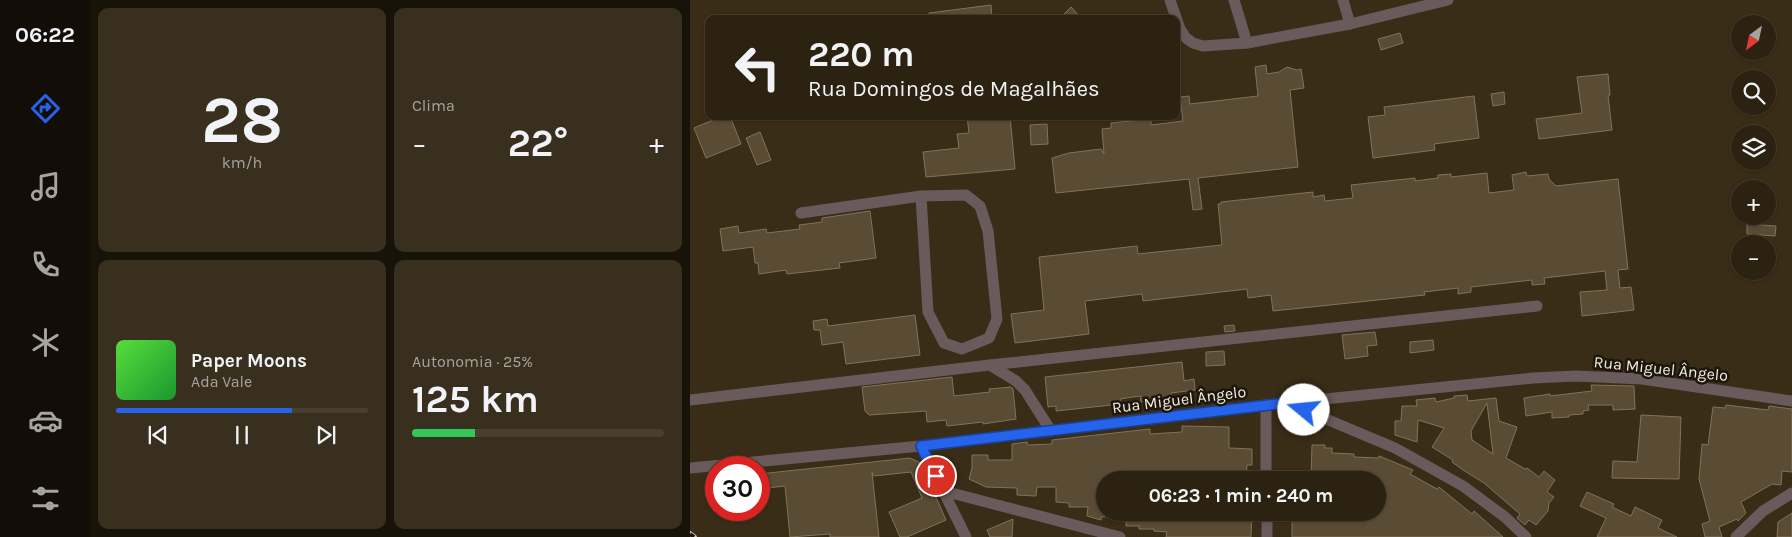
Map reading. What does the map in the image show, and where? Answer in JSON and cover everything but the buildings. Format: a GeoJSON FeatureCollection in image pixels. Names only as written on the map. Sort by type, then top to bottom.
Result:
{"type":"FeatureCollection","features":[{"type":"Feature","properties":{"kind":"street"},"geometry":{"type":"LineString","coordinates":[[1170,0],[1175,15]]}},
{"type":"Feature","properties":{"kind":"street"},"geometry":{"type":"LineString","coordinates":[[1234,0],[1247,43]]}},
{"type":"Feature","properties":{"kind":"street"},"geometry":{"type":"LineString","coordinates":[[1344,0],[1350,24]]}},
{"type":"Feature","properties":{"kind":"street"},"geometry":{"type":"LineString","coordinates":[[1180,29],[1186,38],[1193,43],[1203,46],[1247,43],[1350,24],[1448,0]]}},
{"type":"Feature","properties":{"kind":"street"},"geometry":{"type":"LineString","coordinates":[[801,213],[920,196],[966,195],[980,206],[988,232],[997,319],[988,338],[962,349],[944,343],[928,312],[920,196]]}},
{"type":"Feature","properties":{"kind":"street"},"geometry":{"type":"LineString","coordinates":[[690,400],[962,367],[1537,306]]}},
{"type":"Feature","properties":{"kind":"street"},"geometry":{"type":"LineString","coordinates":[[962,349],[962,367]]}},
{"type":"Feature","properties":{"kind":"street"},"geometry":{"type":"LineString","coordinates":[[990,364],[1016,381],[1025,390],[1051,430]]}},
{"type":"Feature","properties":{"kind":"street","name":"Rua Miguel Ângelo"},"geometry":{"type":"LineString","coordinates":[[690,468],[921,446],[1266,405],[1533,378],[1576,376],[1642,379],[1792,401]]}},
{"type":"Feature","properties":{"kind":"street"},"geometry":{"type":"LineString","coordinates":[[1286,403],[1395,448],[1463,486],[1505,517],[1526,537]]}},
{"type":"Feature","properties":{"kind":"street"},"geometry":{"type":"LineString","coordinates":[[1266,405],[1266,471]]}},
{"type":"Feature","properties":{"kind":"street"},"geometry":{"type":"LineString","coordinates":[[921,446],[966,537]]}},
{"type":"Feature","properties":{"kind":"street"},"geometry":{"type":"LineString","coordinates":[[944,491],[1120,537]]}},
{"type":"Feature","properties":{"kind":"street"},"geometry":{"type":"LineString","coordinates":[[1736,537],[1763,511],[1792,493]]}},
{"type":"Feature","properties":{"kind":"street"},"geometry":{"type":"LineString","coordinates":[[1267,521],[1267,537]]}},
{"type":"Feature","properties":{"kind":"railway"},"geometry":{"type":"LineString","coordinates":[[690,534],[694,537]]}},
{"type":"Feature","properties":{"kind":"route"},"geometry":{"type":"LineString","coordinates":[[936,476],[921,446],[1286,403],[1304,410]]}}]}
